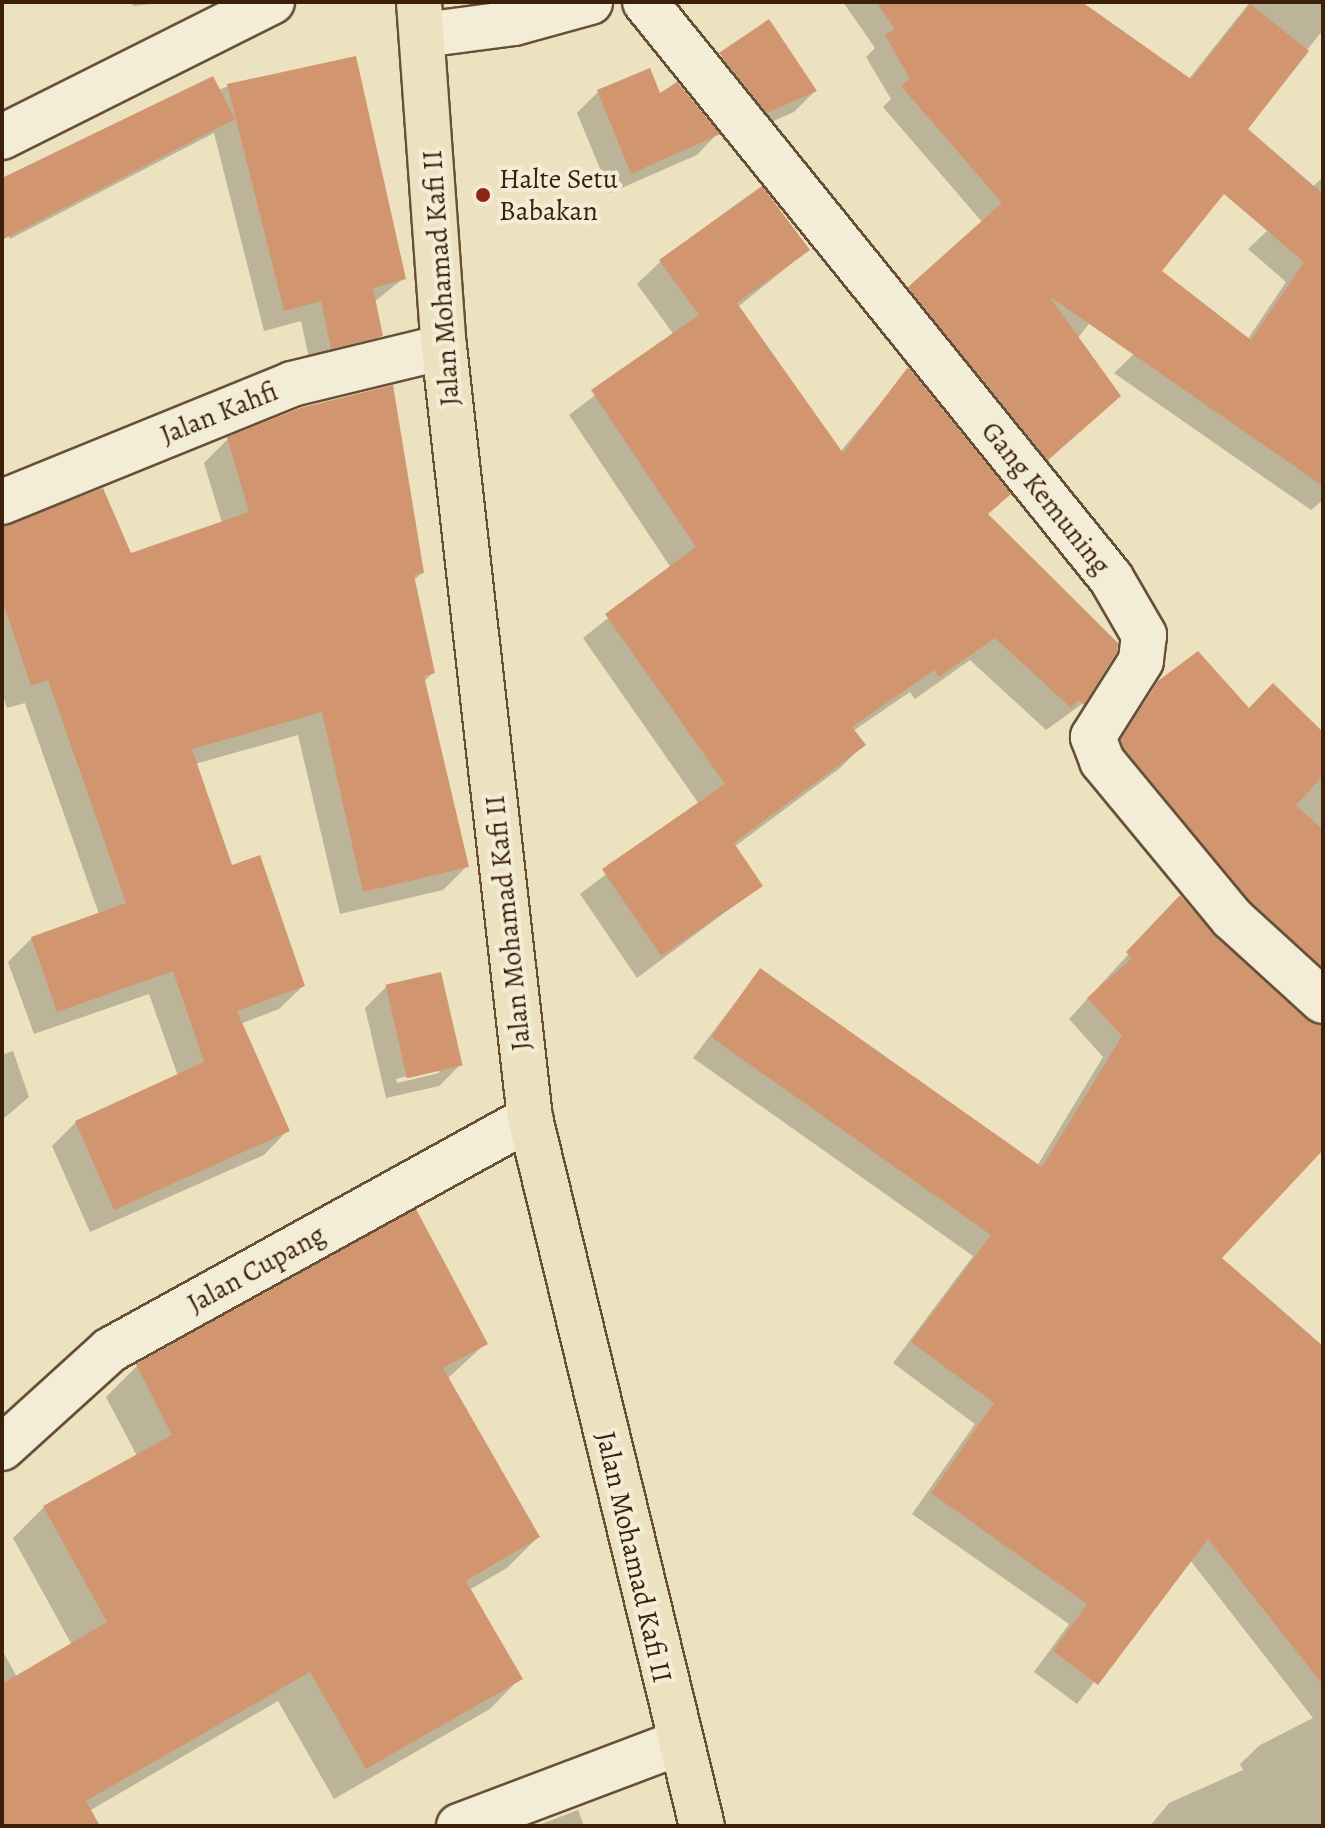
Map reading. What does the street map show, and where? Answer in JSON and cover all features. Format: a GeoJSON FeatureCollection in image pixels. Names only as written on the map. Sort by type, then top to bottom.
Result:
{"type":"FeatureCollection","features":[{"type":"Feature","properties":{"kind":"main road","name":"Jalan Mohamad Kafi II"},"geometry":{"type":"LineString","coordinates":[[421,19],[444,347],[530,1118],[679,1743],[702,1826]]}},
{"type":"Feature","properties":{"kind":"street"},"geometry":{"type":"LineString","coordinates":[[2,137],[272,2]]}},
{"type":"Feature","properties":{"kind":"street"},"geometry":{"type":"LineString","coordinates":[[421,19],[514,23],[590,2]]}},
{"type":"Feature","properties":{"kind":"street","name":"Gang Kemuning"},"geometry":{"type":"LineString","coordinates":[[645,2],[1111,578],[1144,635],[1141,661],[1093,737],[1102,761],[1232,918],[1323,1001]]}},
{"type":"Feature","properties":{"kind":"street","name":"Jalan Kahfi"},"geometry":{"type":"LineString","coordinates":[[2,502],[292,384],[444,347]]}},
{"type":"Feature","properties":{"kind":"street","name":"Jalan Cupang"},"geometry":{"type":"LineString","coordinates":[[2,1448],[110,1350],[530,1118]]}},
{"type":"Feature","properties":{"kind":"street"},"geometry":{"type":"LineString","coordinates":[[459,1826],[679,1743]]}},
{"type":"Feature","properties":{"kind":"building"},"geometry":{"type":"Polygon","coordinates":[[[876,2],[1082,2],[1191,79],[1250,4],[1309,51],[1248,129],[1323,194],[1323,486],[1049,296],[1121,396],[1048,460],[908,287],[1002,203],[901,86],[910,79],[885,35],[895,29],[876,2]],[[1224,194],[1162,271],[1251,340],[1304,262],[1224,194]]]}},
{"type":"Feature","properties":{"kind":"building"},"geometry":{"type":"Polygon","coordinates":[[[769,19],[817,91],[767,113],[719,53],[769,19]]]}},
{"type":"Feature","properties":{"kind":"building"},"geometry":{"type":"Polygon","coordinates":[[[356,56],[406,279],[373,288],[383,336],[331,349],[321,301],[284,311],[227,84],[356,56]]]}},
{"type":"Feature","properties":{"kind":"building"},"geometry":{"type":"Polygon","coordinates":[[[650,68],[660,93],[677,82],[720,134],[631,174],[597,90],[650,68]]]}},
{"type":"Feature","properties":{"kind":"building"},"geometry":{"type":"Polygon","coordinates":[[[213,76],[235,119],[2,240],[2,178],[213,76]]]}},
{"type":"Feature","properties":{"kind":"building"},"geometry":{"type":"Polygon","coordinates":[[[762,186],[810,250],[737,303],[843,453],[908,367],[1011,494],[988,514],[1118,643],[1117,652],[1084,705],[1079,700],[1071,708],[995,638],[939,677],[934,670],[852,727],[866,745],[734,843],[763,886],[661,956],[602,869],[725,784],[605,614],[696,547],[591,390],[699,315],[659,260],[762,186]]]}},
{"type":"Feature","properties":{"kind":"building"},"geometry":{"type":"Polygon","coordinates":[[[393,385],[424,573],[414,575],[435,673],[424,676],[469,867],[363,892],[322,712],[192,749],[232,865],[260,855],[305,986],[237,1011],[290,1131],[114,1210],[75,1121],[204,1062],[173,971],[57,1012],[31,937],[126,903],[48,680],[31,686],[2,599],[2,526],[103,488],[131,553],[249,512],[227,437],[300,408],[393,385]]]}},
{"type":"Feature","properties":{"kind":"building"},"geometry":{"type":"Polygon","coordinates":[[[1198,651],[1249,708],[1273,683],[1323,732],[1323,776],[1296,805],[1323,830],[1323,967],[1250,901],[1124,748],[1121,740],[1158,681],[1198,651]]]}},
{"type":"Feature","properties":{"kind":"building"},"geometry":{"type":"Polygon","coordinates":[[[1180,895],[1215,936],[1306,1019],[1323,1025],[1323,1150],[1222,1258],[1323,1346],[1323,1685],[1208,1539],[1098,1685],[1053,1651],[1087,1604],[931,1493],[994,1403],[911,1342],[991,1235],[711,1037],[760,968],[1042,1167],[1122,1036],[1087,998],[1132,958],[1126,952],[1180,895]]]}},
{"type":"Feature","properties":{"kind":"building"},"geometry":{"type":"Polygon","coordinates":[[[441,972],[463,1066],[407,1078],[385,985],[441,972]]]}},
{"type":"Feature","properties":{"kind":"building"},"geometry":{"type":"Polygon","coordinates":[[[416,1209],[488,1344],[443,1368],[540,1537],[466,1581],[523,1679],[366,1769],[310,1672],[86,1801],[100,1826],[2,1826],[2,1684],[107,1622],[43,1506],[172,1435],[136,1364],[416,1209]]]}},
{"type":"Feature","properties":{"kind":"place","name":"Halte Setu Babakan"},"geometry":{"type":"Point","coordinates":[483,195]}}]}
